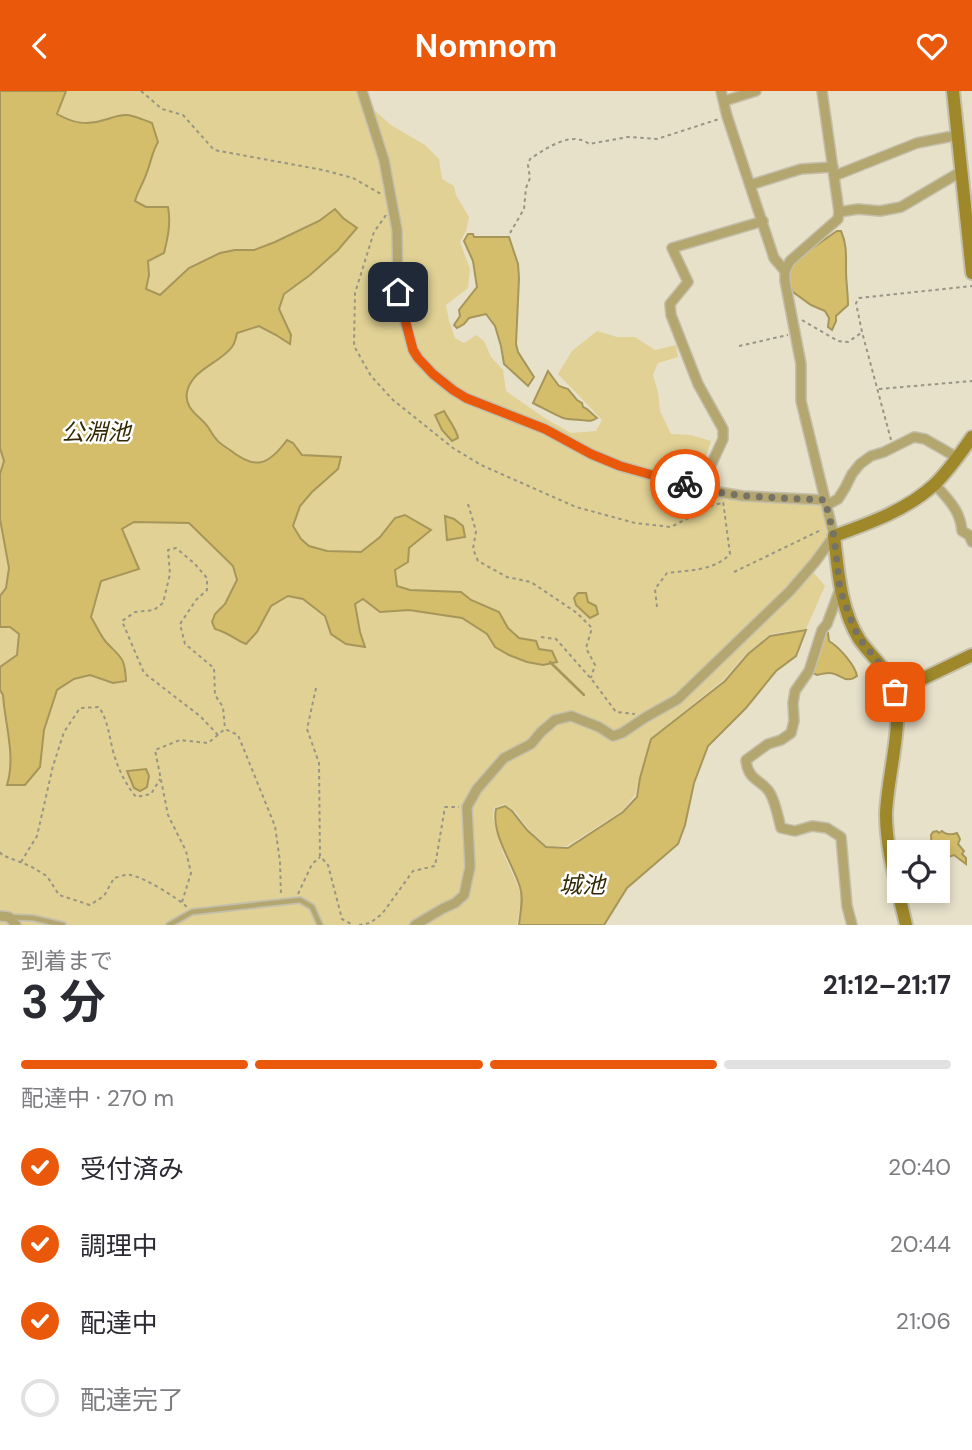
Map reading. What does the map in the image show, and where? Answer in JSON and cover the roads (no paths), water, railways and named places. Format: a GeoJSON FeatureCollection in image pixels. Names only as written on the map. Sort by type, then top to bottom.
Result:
{"type":"FeatureCollection","features":[{"type":"Feature","properties":{"kind":"street"},"geometry":{"type":"LineString","coordinates":[[362,91],[384,160],[397,230],[398,292],[413,350],[433,374],[453,390],[466,398],[545,429],[620,466],[723,498],[743,496],[826,502],[838,499],[860,464],[871,456],[914,437],[925,439],[958,458]]}},
{"type":"Feature","properties":{"kind":"street"},"geometry":{"type":"LineString","coordinates":[[721,91],[727,117],[774,258],[785,271]]}},
{"type":"Feature","properties":{"kind":"street"},"geometry":{"type":"LineString","coordinates":[[724,101],[756,91]]}},
{"type":"Feature","properties":{"kind":"street"},"geometry":{"type":"LineString","coordinates":[[822,91],[838,219],[790,261],[785,271],[785,281],[801,364],[801,401],[833,530],[840,589],[859,638],[884,669],[895,692],[896,726],[886,815],[890,851],[906,925]]}},
{"type":"Feature","properties":{"kind":"street"},"geometry":{"type":"LineString","coordinates":[[953,91],[972,273]]}},
{"type":"Feature","properties":{"kind":"street"},"geometry":{"type":"LineString","coordinates":[[750,185],[802,169],[833,171],[917,143],[958,135]]}},
{"type":"Feature","properties":{"kind":"street"},"geometry":{"type":"LineString","coordinates":[[839,212],[858,209],[880,211],[901,207],[962,171]]}},
{"type":"Feature","properties":{"kind":"street"},"geometry":{"type":"LineString","coordinates":[[700,489],[723,439],[723,429],[698,384],[671,315],[670,304],[688,282],[672,248],[762,221]]}},
{"type":"Feature","properties":{"kind":"street"},"geometry":{"type":"LineString","coordinates":[[415,925],[455,904],[464,895],[470,867],[467,807],[477,789],[503,758],[531,744],[555,720],[571,716],[599,727],[613,736],[678,699],[790,591],[816,562],[833,530],[890,514],[912,501],[935,484],[972,437]]}},
{"type":"Feature","properties":{"kind":"street"},"geometry":{"type":"LineString","coordinates":[[935,484],[957,510],[962,531],[969,535],[972,542]]}},
{"type":"Feature","properties":{"kind":"street"},"geometry":{"type":"LineString","coordinates":[[840,589],[808,671],[794,691],[794,721],[791,733],[768,744],[746,760],[747,770],[772,796],[781,828],[795,831],[812,826],[827,828],[841,837],[847,906],[852,925]]}},
{"type":"Feature","properties":{"kind":"street"},"geometry":{"type":"LineString","coordinates":[[895,692],[972,655]]}},
{"type":"Feature","properties":{"kind":"street"},"geometry":{"type":"LineString","coordinates":[[5,916],[16,925]]}},
{"type":"Feature","properties":{"kind":"lane"},"geometry":{"type":"LineString","coordinates":[[169,925],[192,912],[300,900],[312,907],[320,925]]}},
{"type":"Feature","properties":{"kind":"lane"},"geometry":{"type":"LineString","coordinates":[[5,916],[33,918],[63,925]]}},
{"type":"Feature","properties":{"kind":"water","name":"公淵池"},"geometry":{"type":"Polygon","coordinates":[[[0,91],[66,91],[57,114],[69,120],[92,123],[126,115],[152,123],[158,142],[135,201],[146,207],[168,207],[169,230],[164,253],[148,261],[146,289],[160,295],[189,268],[220,253],[254,250],[275,242],[319,221],[335,209],[357,228],[338,250],[284,294],[279,309],[291,335],[290,344],[259,326],[237,333],[234,344],[227,353],[194,378],[187,392],[188,403],[218,441],[247,461],[267,460],[287,440],[293,443],[302,455],[341,457],[338,469],[300,506],[293,526],[309,546],[327,551],[361,552],[380,537],[395,518],[405,515],[431,530],[409,548],[408,562],[395,570],[397,586],[410,590],[461,592],[471,600],[499,612],[508,628],[519,638],[536,641],[539,649],[552,651],[557,662],[543,665],[509,655],[495,647],[487,634],[462,618],[409,610],[380,612],[363,599],[355,604],[365,647],[346,644],[331,634],[325,616],[303,599],[288,596],[271,606],[257,632],[246,644],[215,629],[212,622],[237,580],[233,566],[189,523],[134,522],[122,529],[139,569],[101,581],[91,617],[104,639],[121,659],[125,667],[126,681],[113,683],[90,675],[74,679],[57,690],[44,730],[40,767],[25,785],[7,785],[10,752],[3,695],[0,690],[0,667],[17,655],[19,634],[10,627],[0,627],[0,596],[6,588],[9,568],[0,519],[0,474],[4,461],[0,448],[0,91]]]}},
{"type":"Feature","properties":{"kind":"water"},"geometry":{"type":"Polygon","coordinates":[[[837,231],[841,231],[845,246],[848,305],[836,316],[832,330],[828,327],[829,318],[825,311],[793,292],[789,285],[789,269],[795,260],[837,231]]]}},
{"type":"Feature","properties":{"kind":"water"},"geometry":{"type":"Polygon","coordinates":[[[468,234],[473,234],[474,237],[509,237],[518,264],[519,278],[516,344],[534,377],[528,386],[504,364],[495,326],[486,314],[469,318],[457,328],[454,325],[460,316],[459,310],[477,287],[473,261],[464,241],[468,234]]]}},
{"type":"Feature","properties":{"kind":"water"},"geometry":{"type":"Polygon","coordinates":[[[548,371],[559,386],[568,389],[583,407],[597,418],[589,421],[565,419],[533,403],[548,371]]]}},
{"type":"Feature","properties":{"kind":"water"},"geometry":{"type":"Polygon","coordinates":[[[444,411],[458,438],[452,441],[442,430],[435,415],[444,411]]]}},
{"type":"Feature","properties":{"kind":"water"},"geometry":{"type":"Polygon","coordinates":[[[445,516],[463,526],[465,537],[447,540],[445,516]]]}},
{"type":"Feature","properties":{"kind":"water"},"geometry":{"type":"Polygon","coordinates":[[[578,593],[586,593],[588,602],[596,606],[598,614],[590,618],[576,605],[574,598],[578,593]]]}},
{"type":"Feature","properties":{"kind":"water","name":"城池"},"geometry":{"type":"Polygon","coordinates":[[[806,630],[796,656],[776,671],[746,708],[708,746],[694,783],[678,844],[627,888],[604,925],[519,925],[521,892],[500,839],[495,819],[496,809],[505,806],[512,811],[527,830],[546,847],[568,848],[623,812],[637,797],[651,739],[725,681],[748,654],[770,636],[806,630]]]}},
{"type":"Feature","properties":{"kind":"water"},"geometry":{"type":"Polygon","coordinates":[[[825,632],[828,633],[829,641],[850,662],[857,676],[846,679],[833,673],[817,675],[811,672],[825,632]]]}},
{"type":"Feature","properties":{"kind":"water"},"geometry":{"type":"Polygon","coordinates":[[[146,769],[149,776],[147,787],[140,791],[134,788],[127,771],[146,769]]]}},
{"type":"Feature","properties":{"kind":"water"},"geometry":{"type":"Polygon","coordinates":[[[933,832],[957,833],[960,839],[958,844],[964,851],[962,854],[966,858],[966,864],[954,855],[950,856],[950,840],[931,840],[933,832]]]}},
{"type":"Feature","properties":{"kind":"waterway"},"geometry":{"type":"LineString","coordinates":[[550,662],[584,695]]}}]}
